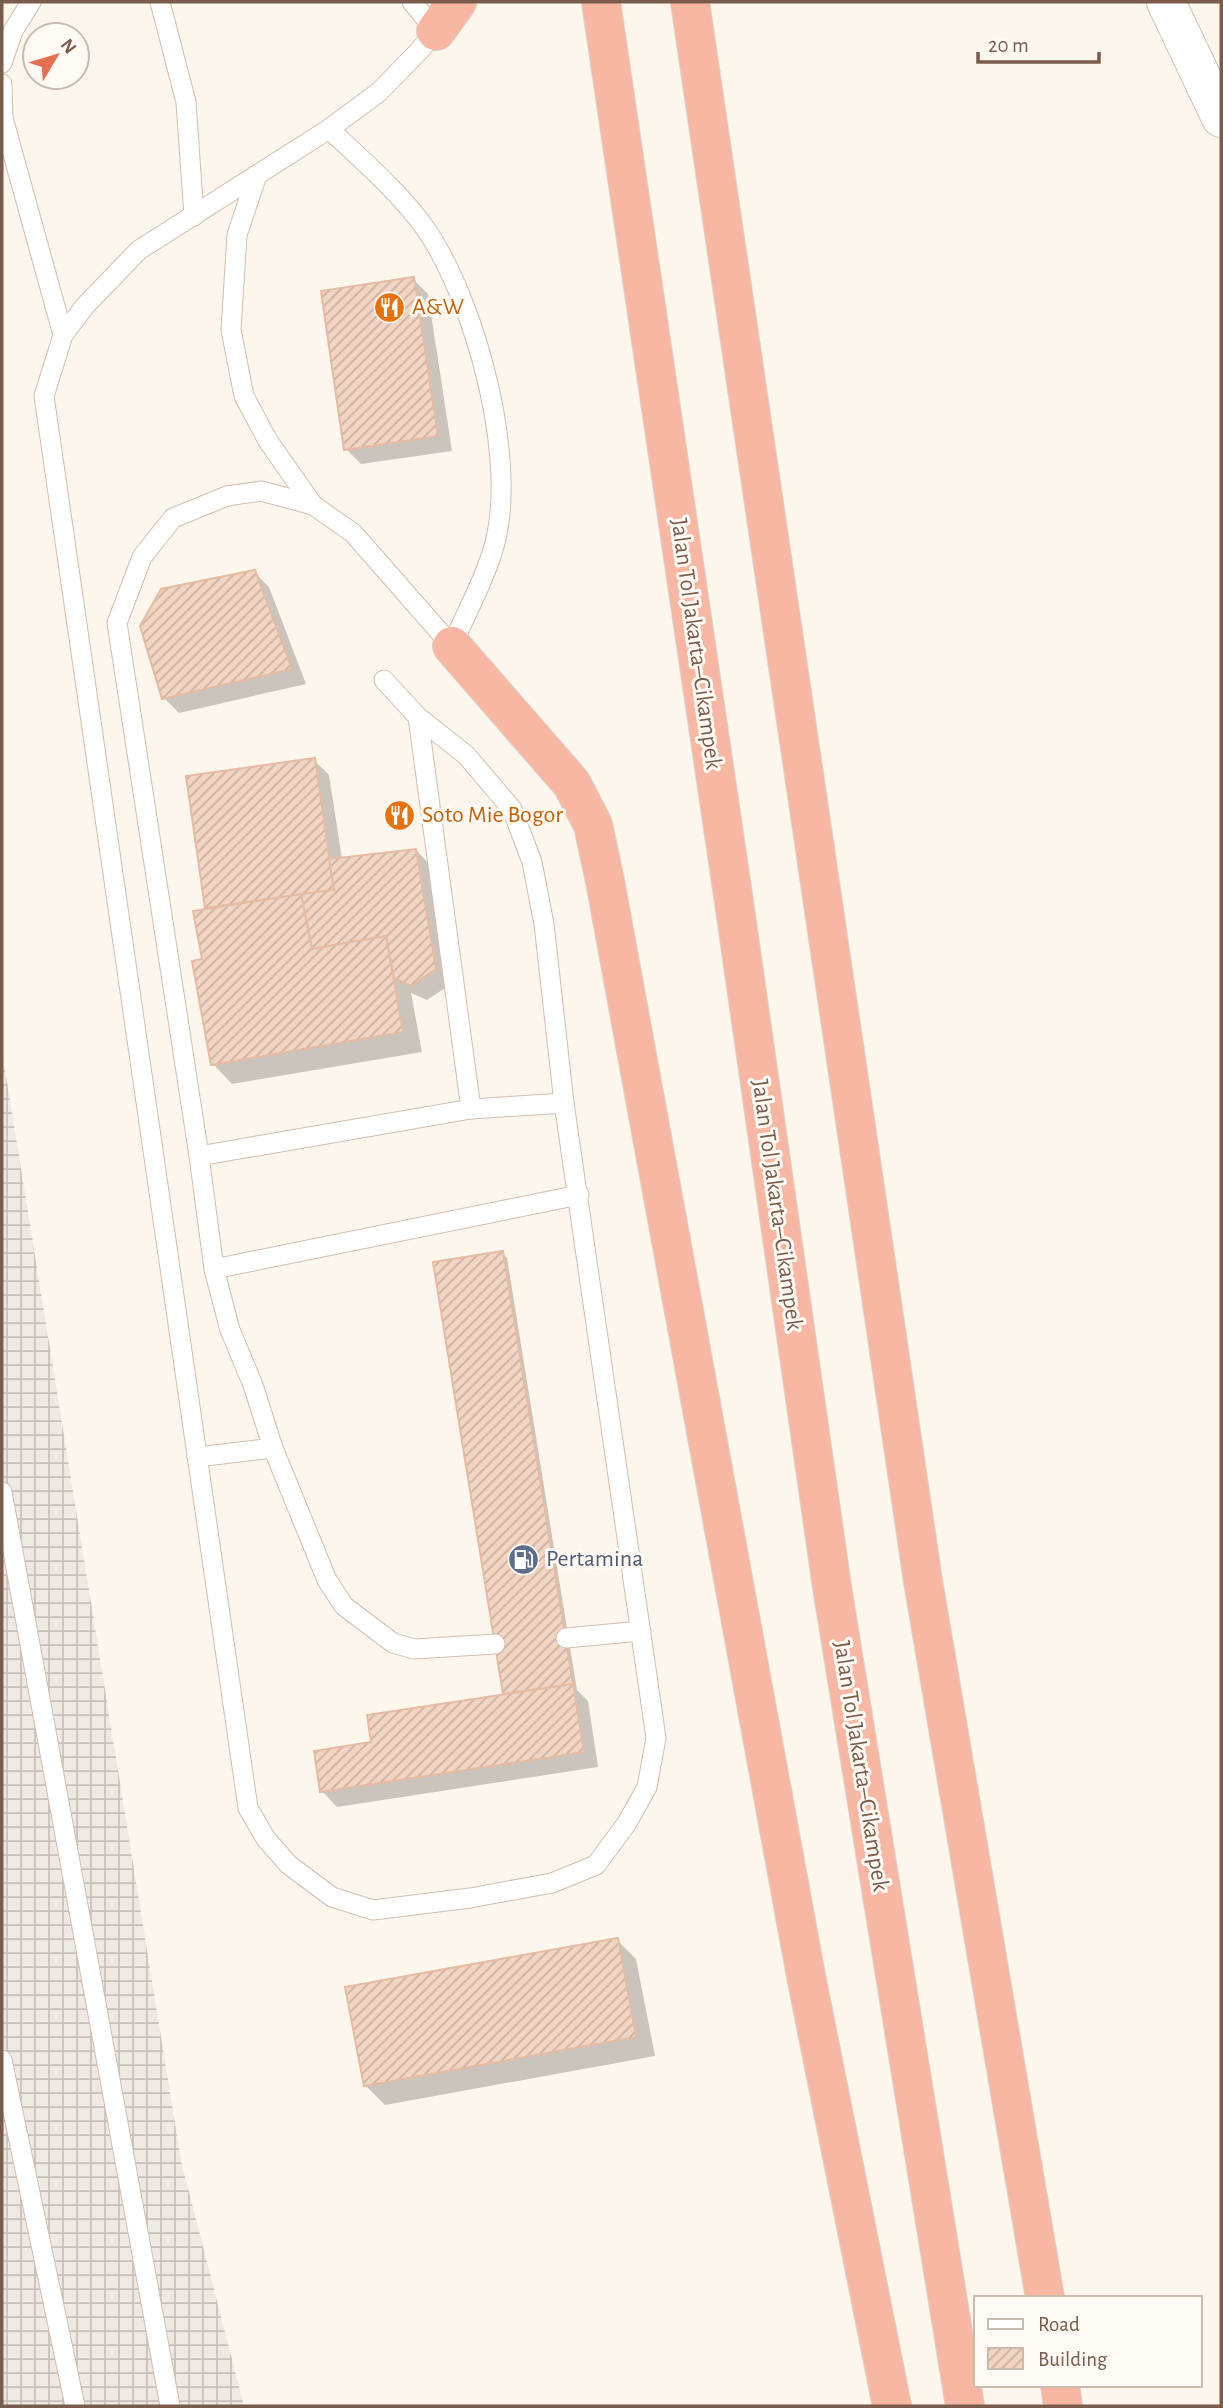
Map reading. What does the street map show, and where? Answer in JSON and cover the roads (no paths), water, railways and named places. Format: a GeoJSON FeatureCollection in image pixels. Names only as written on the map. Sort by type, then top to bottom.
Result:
{"type":"FeatureCollection","features":[{"type":"Feature","properties":{"kind":"highway","name":"Jalan Tol Jakarta–Cikampek"},"geometry":{"type":"LineString","coordinates":[[601,2],[733,889],[832,1587],[965,2406]]}},
{"type":"Feature","properties":{"kind":"highway"},"geometry":{"type":"LineString","coordinates":[[690,2],[923,1581],[1045,2296]]}},
{"type":"Feature","properties":{"kind":"highway"},"geometry":{"type":"LineString","coordinates":[[452,646],[572,784],[593,825],[806,1976],[892,2406]]}},
{"type":"Feature","properties":{"kind":"highway"},"geometry":{"type":"LineString","coordinates":[[1059,2387],[1063,2406]]}},
{"type":"Feature","properties":{"kind":"street"},"geometry":{"type":"LineString","coordinates":[[1166,2],[1221,118]]}},
{"type":"Feature","properties":{"kind":"lane"},"geometry":{"type":"LineString","coordinates":[[2,63],[13,32],[32,2]]}},
{"type":"Feature","properties":{"kind":"lane"},"geometry":{"type":"LineString","coordinates":[[160,2],[186,102],[194,216]]}},
{"type":"Feature","properties":{"kind":"lane"},"geometry":{"type":"LineString","coordinates":[[384,680],[418,717],[466,755],[512,810],[532,862],[544,924],[564,1103],[656,1738],[647,1787],[627,1823],[596,1865],[552,1883],[470,1898],[373,1910],[332,1897],[289,1866],[266,1839],[248,1808],[44,396],[63,335],[85,306],[139,250],[329,129],[379,92],[446,16],[412,2]]}},
{"type":"Feature","properties":{"kind":"lane"},"geometry":{"type":"LineString","coordinates":[[2,84],[3,118],[63,335]]}},
{"type":"Feature","properties":{"kind":"lane"},"geometry":{"type":"LineString","coordinates":[[257,175],[237,235],[231,330],[244,396],[268,441],[313,505],[353,533],[452,646],[492,553],[502,507],[500,450],[490,393],[456,283],[424,228],[376,173],[329,129]]}},
{"type":"Feature","properties":{"kind":"lane"},"geometry":{"type":"LineString","coordinates":[[313,505],[261,491],[227,496],[173,518],[142,557],[117,622],[214,1269],[230,1330],[253,1385],[273,1448],[327,1580],[344,1606],[393,1643],[403,1646],[427,1648],[495,1644]]}},
{"type":"Feature","properties":{"kind":"lane"},"geometry":{"type":"LineString","coordinates":[[418,717],[471,1109]]}},
{"type":"Feature","properties":{"kind":"lane"},"geometry":{"type":"LineString","coordinates":[[199,1156],[471,1109],[564,1103]]}},
{"type":"Feature","properties":{"kind":"lane"},"geometry":{"type":"LineString","coordinates":[[214,1269],[579,1195]]}},
{"type":"Feature","properties":{"kind":"lane"},"geometry":{"type":"LineString","coordinates":[[197,1457],[273,1448]]}},
{"type":"Feature","properties":{"kind":"lane"},"geometry":{"type":"LineString","coordinates":[[2,1494],[170,2406]]}},
{"type":"Feature","properties":{"kind":"lane"},"geometry":{"type":"LineString","coordinates":[[566,1638],[641,1632]]}},
{"type":"Feature","properties":{"kind":"lane"},"geometry":{"type":"LineString","coordinates":[[2,2060],[75,2406]]}},
{"type":"Feature","properties":{"kind":"place","name":"A&W"},"geometry":{"type":"Point","coordinates":[389,307]}},
{"type":"Feature","properties":{"kind":"place","name":"Soto Mie Bogor"},"geometry":{"type":"Point","coordinates":[399,815]}},
{"type":"Feature","properties":{"kind":"place","name":"Pertamina"},"geometry":{"type":"Point","coordinates":[523,1559]}}]}
